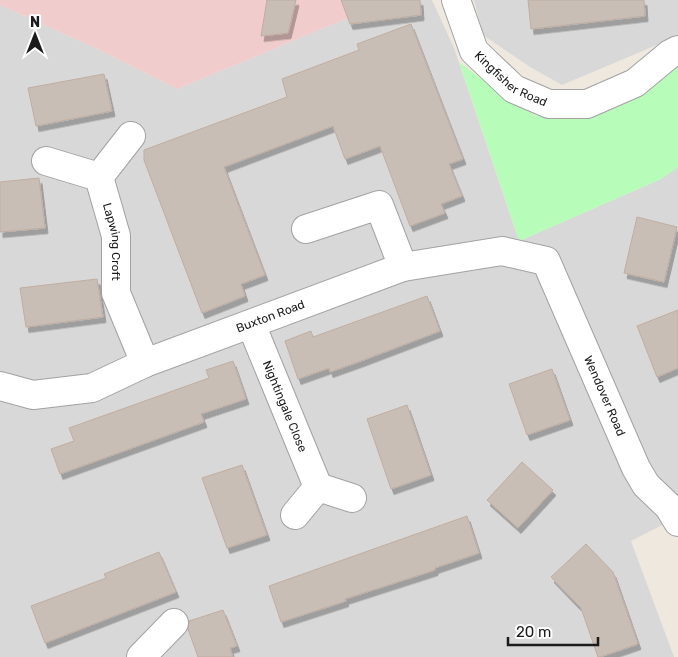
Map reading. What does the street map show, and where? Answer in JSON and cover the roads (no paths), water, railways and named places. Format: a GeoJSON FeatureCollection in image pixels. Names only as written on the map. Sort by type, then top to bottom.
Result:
{"type":"FeatureCollection","features":[{"type":"Feature","properties":{"kind":"street","name":"Kingfisher Road"},"geometry":{"type":"LineString","coordinates":[[456,0],[474,51],[514,89],[549,104],[587,104],[635,83],[670,54],[678,50]]}},
{"type":"Feature","properties":{"kind":"street"},"geometry":{"type":"LineString","coordinates":[[46,161],[99,177],[131,136]]}},
{"type":"Feature","properties":{"kind":"street","name":"Lapwing Croft"},"geometry":{"type":"LineString","coordinates":[[99,177],[116,236],[116,293],[145,363]]}},
{"type":"Feature","properties":{"kind":"street"},"geometry":{"type":"LineString","coordinates":[[306,229],[379,205],[403,267]]}},
{"type":"Feature","properties":{"kind":"street","name":"Buxton Road"},"geometry":{"type":"LineString","coordinates":[[0,386],[33,395],[92,388],[145,363],[403,267],[502,251],[546,261]]}},
{"type":"Feature","properties":{"kind":"street","name":"Wendover Road"},"geometry":{"type":"LineString","coordinates":[[546,261],[636,468],[646,485],[669,507],[678,522]]}},
{"type":"Feature","properties":{"kind":"street","name":"Nightingale Close"},"geometry":{"type":"LineString","coordinates":[[251,324],[318,487]]}},
{"type":"Feature","properties":{"kind":"street"},"geometry":{"type":"LineString","coordinates":[[294,515],[318,487],[352,498]]}},
{"type":"Feature","properties":{"kind":"street"},"geometry":{"type":"LineString","coordinates":[[141,657],[174,623]]}}]}
